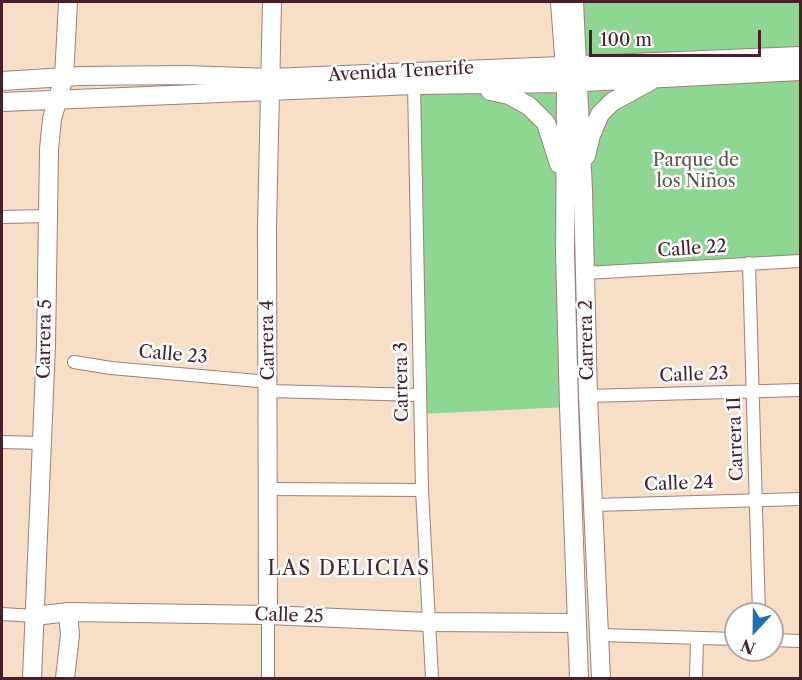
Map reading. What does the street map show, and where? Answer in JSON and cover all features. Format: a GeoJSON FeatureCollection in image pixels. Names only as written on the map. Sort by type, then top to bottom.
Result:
{"type":"FeatureCollection","features":[{"type":"Feature","properties":{"kind":"main road","name":"Carrera 5"},"geometry":{"type":"LineString","coordinates":[[32,678],[46,345],[47,216],[51,129],[64,77],[68,2]]}},
{"type":"Feature","properties":{"kind":"main road","name":"Carrera 4"},"geometry":{"type":"LineString","coordinates":[[268,615],[267,226],[272,2]]}},
{"type":"Feature","properties":{"kind":"main road","name":"Carrera 2"},"geometry":{"type":"LineString","coordinates":[[560,2],[571,74]]}},
{"type":"Feature","properties":{"kind":"main road","name":"Carrera 2"},"geometry":{"type":"LineString","coordinates":[[574,2],[571,74],[574,188],[569,407],[579,678]]}},
{"type":"Feature","properties":{"kind":"main road","name":"Avenida Tenerife"},"geometry":{"type":"LineString","coordinates":[[2,81],[64,77],[186,75],[271,85],[461,84],[801,56]]}},
{"type":"Feature","properties":{"kind":"main road","name":"Avenida Tenerife"},"geometry":{"type":"LineString","coordinates":[[2,102],[271,85],[571,74],[655,79],[801,71]]}},
{"type":"Feature","properties":{"kind":"main road"},"geometry":{"type":"LineString","coordinates":[[574,188],[600,114],[612,102],[655,79]]}},
{"type":"Feature","properties":{"kind":"main road"},"geometry":{"type":"LineString","coordinates":[[461,84],[509,95],[529,106],[546,123],[574,188]]}},
{"type":"Feature","properties":{"kind":"main road","name":"Carrera 2"},"geometry":{"type":"LineString","coordinates":[[574,188],[585,273],[588,396],[601,678]]}},
{"type":"Feature","properties":{"kind":"main road"},"geometry":{"type":"LineString","coordinates":[[65,678],[70,635],[68,612]]}},
{"type":"Feature","properties":{"kind":"main road","name":"Calle 25"},"geometry":{"type":"LineString","coordinates":[[34,616],[68,612],[577,624]]}},
{"type":"Feature","properties":{"kind":"street","name":"Carrera 3"},"geometry":{"type":"LineString","coordinates":[[414,85],[422,490],[432,678]]}},
{"type":"Feature","properties":{"kind":"street"},"geometry":{"type":"LineString","coordinates":[[2,217],[47,216]]}},
{"type":"Feature","properties":{"kind":"street","name":"Calle 22"},"geometry":{"type":"LineString","coordinates":[[585,273],[801,261]]}},
{"type":"Feature","properties":{"kind":"street","name":"Carrera 1I"},"geometry":{"type":"LineString","coordinates":[[749,263],[759,602]]}},
{"type":"Feature","properties":{"kind":"street","name":"Calle 23"},"geometry":{"type":"LineString","coordinates":[[74,362],[269,386],[420,395]]}},
{"type":"Feature","properties":{"kind":"street","name":"Calle 23"},"geometry":{"type":"LineString","coordinates":[[588,396],[801,390]]}},
{"type":"Feature","properties":{"kind":"street"},"geometry":{"type":"LineString","coordinates":[[2,442],[42,443]]}},
{"type":"Feature","properties":{"kind":"street"},"geometry":{"type":"LineString","coordinates":[[268,489],[422,490]]}},
{"type":"Feature","properties":{"kind":"street","name":"Calle 24"},"geometry":{"type":"LineString","coordinates":[[594,504],[801,499]]}},
{"type":"Feature","properties":{"kind":"street","name":"Calle 25"},"geometry":{"type":"LineString","coordinates":[[2,614],[34,616]]}},
{"type":"Feature","properties":{"kind":"street","name":"Carrera 4"},"geometry":{"type":"LineString","coordinates":[[268,615],[268,678]]}},
{"type":"Feature","properties":{"kind":"street"},"geometry":{"type":"LineString","coordinates":[[600,635],[724,639]]}},
{"type":"Feature","properties":{"kind":"street"},"geometry":{"type":"LineString","coordinates":[[696,678],[697,638]]}},
{"type":"Feature","properties":{"kind":"street"},"geometry":{"type":"LineString","coordinates":[[784,640],[801,641]]}},
{"type":"Feature","properties":{"kind":"green space"},"geometry":{"type":"Polygon","coordinates":[[[573,2],[800,2],[800,53],[577,65],[573,2]]]}},
{"type":"Feature","properties":{"kind":"green space","name":"Parque de los Niños"},"geometry":{"type":"Polygon","coordinates":[[[800,71],[800,260],[585,273],[577,82],[800,71]]]}},
{"type":"Feature","properties":{"kind":"green space"},"geometry":{"type":"Polygon","coordinates":[[[566,83],[569,407],[420,414],[414,85],[566,83]]]}},
{"type":"Feature","properties":{"kind":"district","name":"LAS DELICIAS"},"geometry":{"type":"Point","coordinates":[349,569]}}]}
